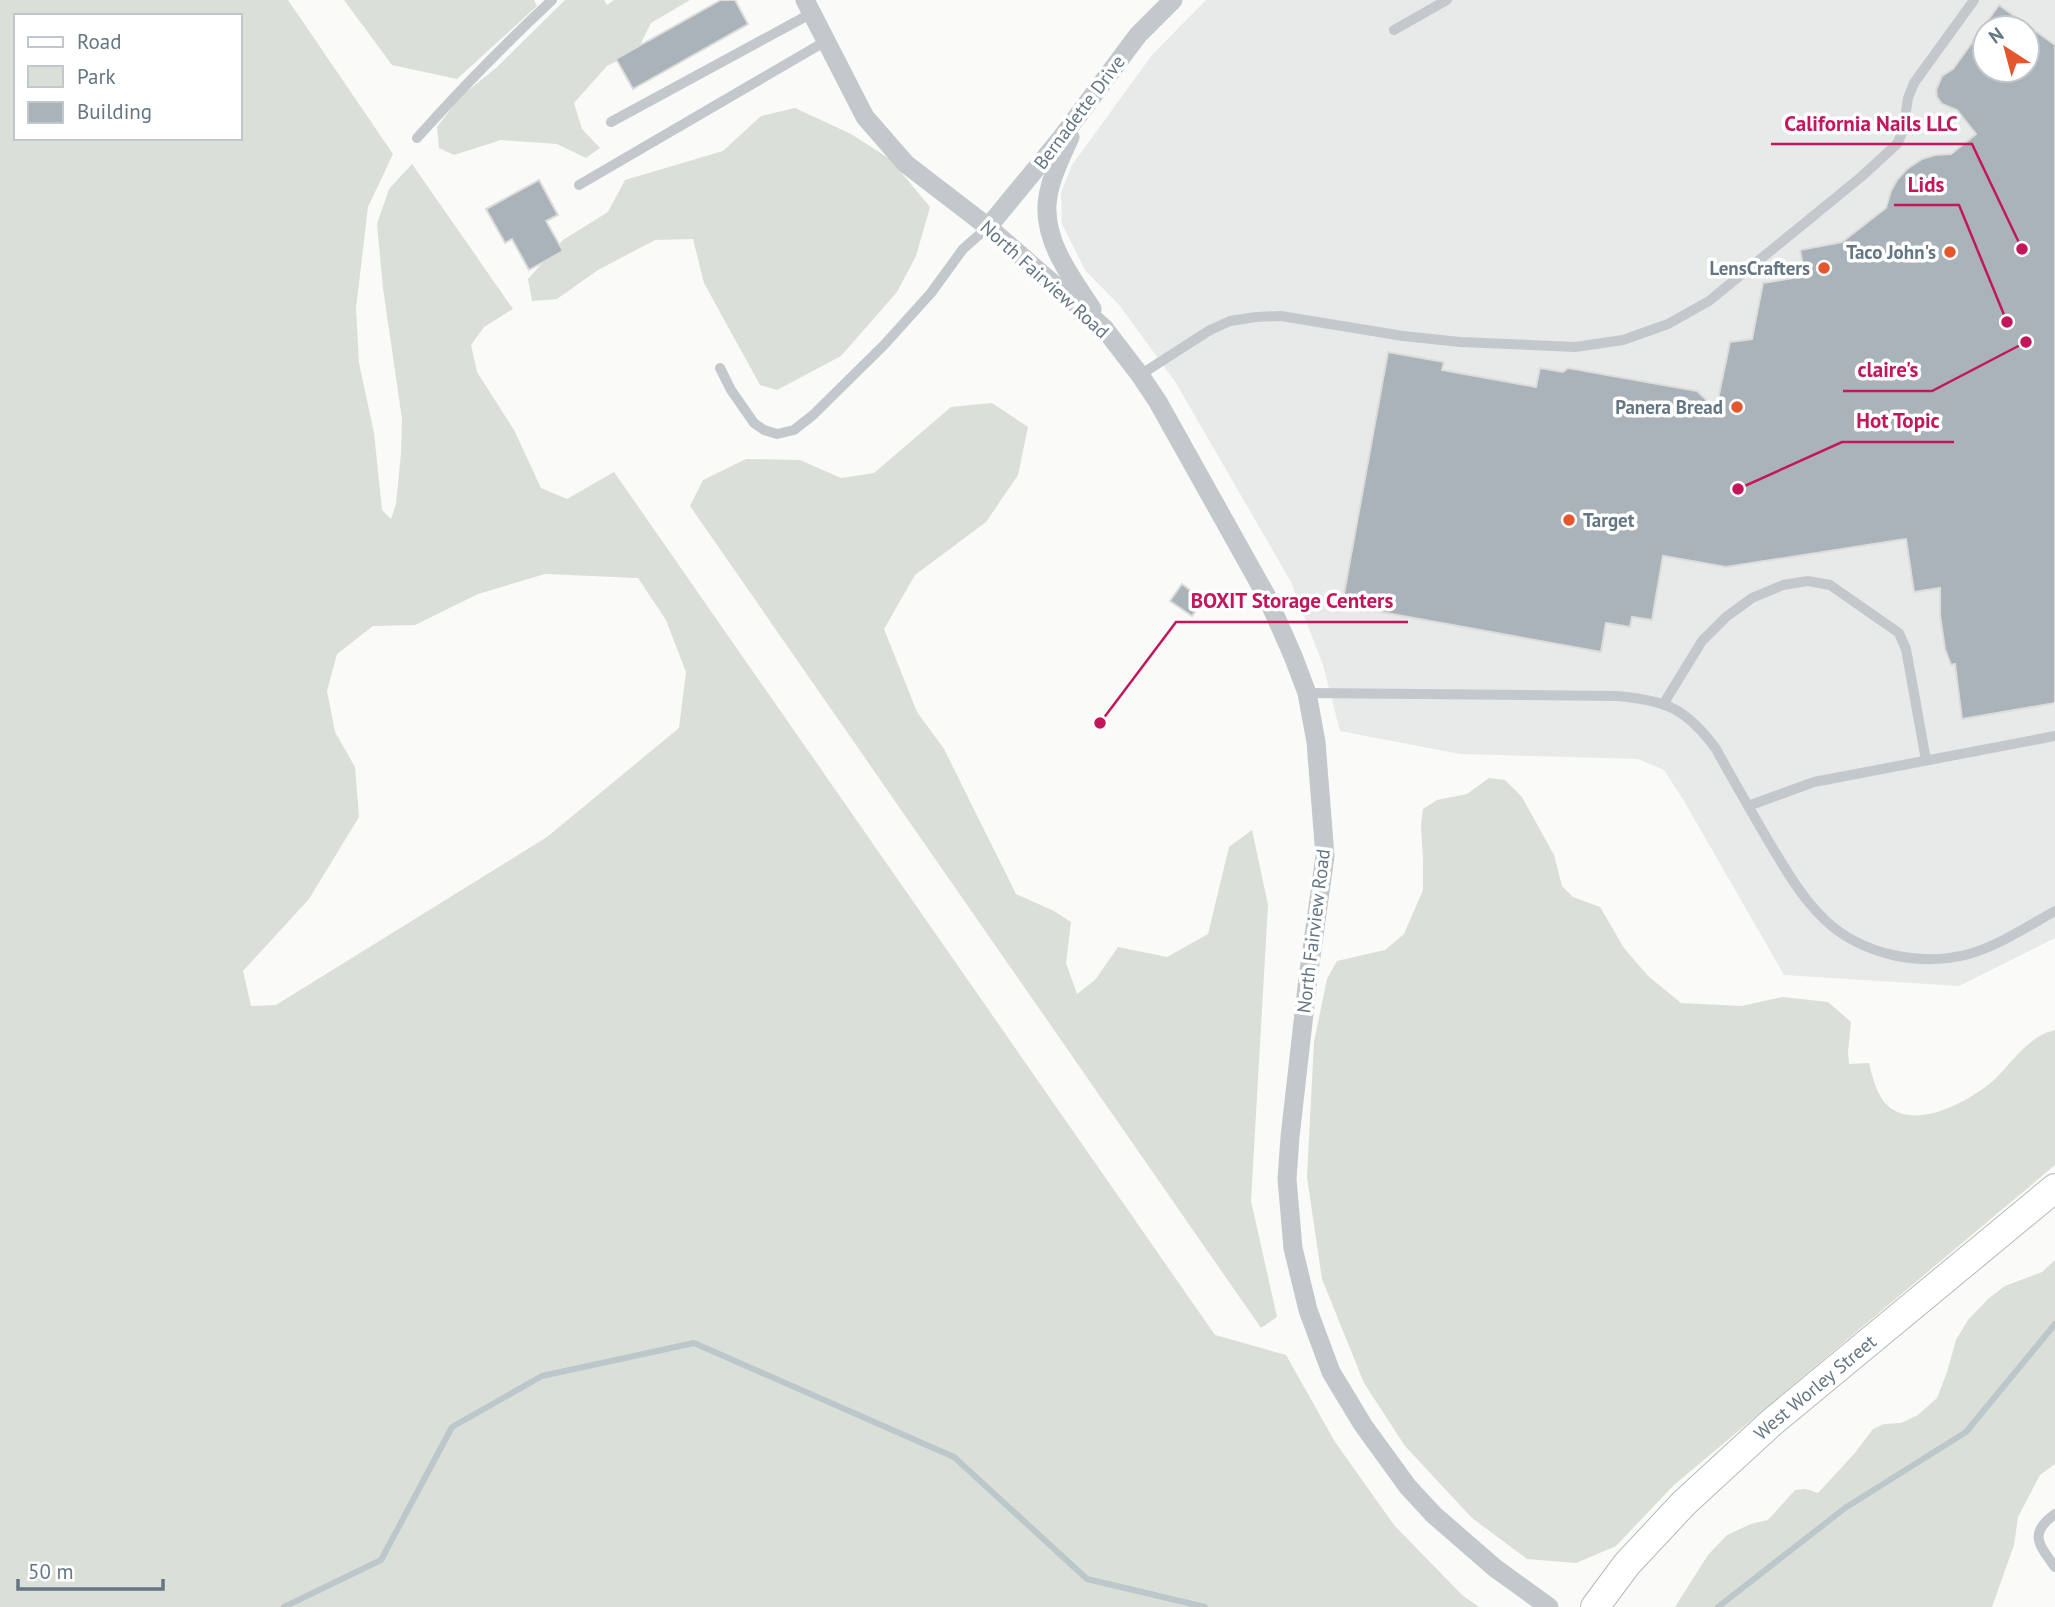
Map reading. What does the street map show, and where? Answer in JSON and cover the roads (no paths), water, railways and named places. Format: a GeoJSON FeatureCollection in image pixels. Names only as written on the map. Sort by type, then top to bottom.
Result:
{"type":"FeatureCollection","features":[{"type":"Feature","properties":{"kind":"street","name":"Bernadette Drive"},"geometry":{"type":"LineString","coordinates":[[988,227],[1138,35],[1172,0]]}},
{"type":"Feature","properties":{"kind":"street","name":"North Fairview Road"},"geometry":{"type":"LineString","coordinates":[[808,6],[865,117],[906,164],[988,227],[1104,328],[1158,402],[1266,597],[1307,694],[1316,742],[1325,856],[1306,991],[1287,1179],[1293,1248],[1308,1310],[1331,1372],[1363,1425],[1408,1487],[1434,1515],[1495,1568],[1549,1607]]}},
{"type":"Feature","properties":{"kind":"street"},"geometry":{"type":"LineString","coordinates":[[1083,108],[1056,169],[1047,204],[1051,230],[1060,258],[1104,328]]}},
{"type":"Feature","properties":{"kind":"street","name":"West Worley Street"},"geometry":{"type":"LineString","coordinates":[[1595,1607],[1627,1564],[1684,1503],[1770,1423],[2055,1188]]}},
{"type":"Feature","properties":{"kind":"lane"},"geometry":{"type":"LineString","coordinates":[[417,138],[456,94],[552,0]]}},
{"type":"Feature","properties":{"kind":"lane"},"geometry":{"type":"LineString","coordinates":[[1140,375],[1210,330],[1230,321],[1256,317],[1281,316],[1402,336],[1460,342],[1575,347],[1623,340],[1668,324],[1709,301],[1861,177],[1897,144],[1903,131],[1908,98],[1914,83],[1974,0]]}},
{"type":"Feature","properties":{"kind":"lane"},"geometry":{"type":"LineString","coordinates":[[1394,30],[1444,1]]}},
{"type":"Feature","properties":{"kind":"lane"},"geometry":{"type":"LineString","coordinates":[[611,122],[808,6]]}},
{"type":"Feature","properties":{"kind":"lane"},"geometry":{"type":"LineString","coordinates":[[579,185],[826,41]]}},
{"type":"Feature","properties":{"kind":"lane"},"geometry":{"type":"LineString","coordinates":[[720,368],[731,390],[754,423],[777,434],[794,430],[813,415],[884,345],[931,293],[963,249],[988,227]]}},
{"type":"Feature","properties":{"kind":"lane"},"geometry":{"type":"LineString","coordinates":[[1664,703],[1702,641],[1726,617],[1752,598],[1783,585],[1808,581],[1830,585],[1899,633],[1906,649],[1926,760]]}},
{"type":"Feature","properties":{"kind":"lane"},"geometry":{"type":"LineString","coordinates":[[1307,694],[1617,696],[1664,703],[1685,715],[1704,733],[1716,749],[1796,888],[1825,920],[1848,937],[1899,957],[1949,959],[1993,945],[2055,911]]}},
{"type":"Feature","properties":{"kind":"lane"},"geometry":{"type":"LineString","coordinates":[[1748,806],[1814,782],[2055,736]]}},
{"type":"Feature","properties":{"kind":"lane"},"geometry":{"type":"LineString","coordinates":[[2055,1514],[2038,1531],[2038,1545],[2055,1567]]}},
{"type":"Feature","properties":{"kind":"waterway"},"geometry":{"type":"LineString","coordinates":[[1718,1607],[1845,1508],[1966,1432],[2055,1324]]}},
{"type":"Feature","properties":{"kind":"waterway"},"geometry":{"type":"LineString","coordinates":[[284,1607],[381,1560],[452,1427],[542,1376],[694,1343],[954,1457],[1087,1579],[1205,1607]]}},
{"type":"Feature","properties":{"kind":"place","name":"California Nails LLC"},"geometry":{"type":"Point","coordinates":[2022,249]}},
{"type":"Feature","properties":{"kind":"place","name":"Taco John's"},"geometry":{"type":"Point","coordinates":[1950,252]}},
{"type":"Feature","properties":{"kind":"place","name":"LensCrafters"},"geometry":{"type":"Point","coordinates":[1824,268]}},
{"type":"Feature","properties":{"kind":"place","name":"Lids"},"geometry":{"type":"Point","coordinates":[2007,322]}},
{"type":"Feature","properties":{"kind":"place","name":"claire's"},"geometry":{"type":"Point","coordinates":[2026,342]}},
{"type":"Feature","properties":{"kind":"place","name":"Panera Bread"},"geometry":{"type":"Point","coordinates":[1737,407]}},
{"type":"Feature","properties":{"kind":"place","name":"Hot Topic"},"geometry":{"type":"Point","coordinates":[1738,489]}},
{"type":"Feature","properties":{"kind":"place","name":"Target"},"geometry":{"type":"Point","coordinates":[1569,520]}},
{"type":"Feature","properties":{"kind":"place","name":"BOXIT Storage Centers"},"geometry":{"type":"Point","coordinates":[1100,723]}}]}
